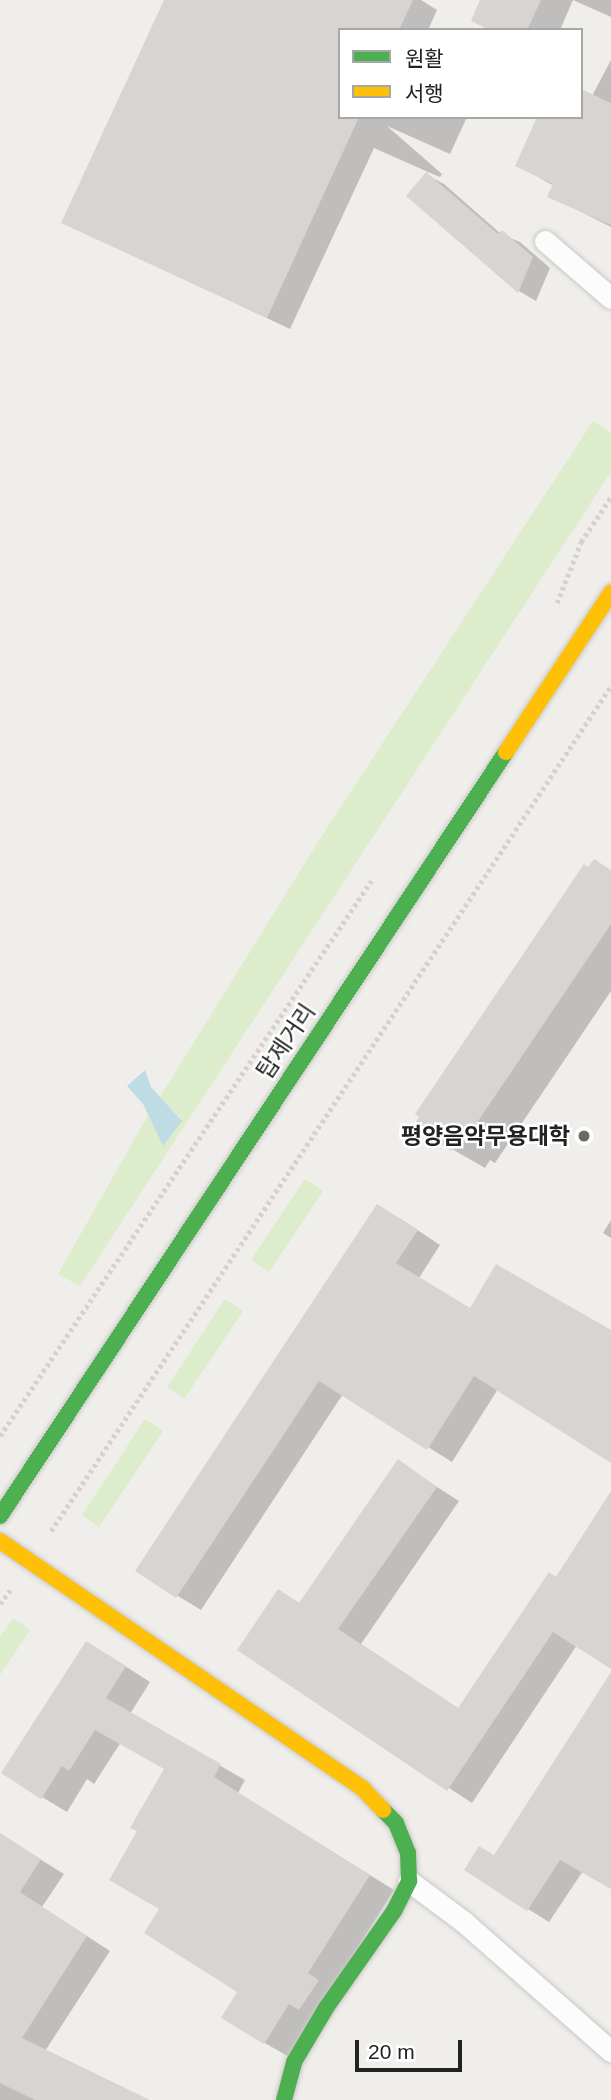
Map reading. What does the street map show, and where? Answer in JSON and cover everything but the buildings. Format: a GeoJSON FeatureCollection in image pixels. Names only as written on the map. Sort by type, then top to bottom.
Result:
{"type":"FeatureCollection","features":[{"type":"Feature","properties":{"kind":"main road","name":"탑제거리"},"geometry":{"type":"LineString","coordinates":[[0,1516],[611,593]]}},
{"type":"Feature","properties":{"kind":"main road"},"geometry":{"type":"LineString","coordinates":[[0,1541],[363,1789],[396,1823],[408,1853],[409,1881],[394,1911],[326,2008],[294,2062],[284,2100]]}},
{"type":"Feature","properties":{"kind":"lane"},"geometry":{"type":"LineString","coordinates":[[545,241],[611,298]]}},
{"type":"Feature","properties":{"kind":"lane"},"geometry":{"type":"LineString","coordinates":[[409,1881],[464,1922],[611,2051]]}},
{"type":"Feature","properties":{"kind":"path"},"geometry":{"type":"LineString","coordinates":[[556,604],[581,542],[611,498]]}},
{"type":"Feature","properties":{"kind":"path"},"geometry":{"type":"LineString","coordinates":[[0,1604],[611,686]]}},
{"type":"Feature","properties":{"kind":"path"},"geometry":{"type":"LineString","coordinates":[[0,1436],[378,872]]}},
{"type":"Feature","properties":{"kind":"green space"},"geometry":{"type":"Polygon","coordinates":[[[593,421],[611,433],[611,472],[80,1286],[58,1274],[148,1115],[163,1145],[182,1120],[160,1097],[316,845],[593,421]]]}},
{"type":"Feature","properties":{"kind":"green space"},"geometry":{"type":"Polygon","coordinates":[[[305,1179],[323,1191],[269,1272],[251,1260],[305,1179]]]}},
{"type":"Feature","properties":{"kind":"green space"},"geometry":{"type":"Polygon","coordinates":[[[225,1299],[243,1311],[184,1399],[167,1387],[225,1299]]]}},
{"type":"Feature","properties":{"kind":"green space"},"geometry":{"type":"Polygon","coordinates":[[[145,1419],[163,1431],[99,1527],[82,1515],[145,1419]]]}},
{"type":"Feature","properties":{"kind":"green space"},"geometry":{"type":"Polygon","coordinates":[[[13,1618],[30,1630],[0,1675],[0,1637],[13,1618]]]}},
{"type":"Feature","properties":{"kind":"water"},"geometry":{"type":"Polygon","coordinates":[[[145,1070],[151,1087],[182,1121],[163,1146],[143,1104],[127,1086],[145,1070]]]}},
{"type":"Feature","properties":{"kind":"traffic: fast"},"geometry":{"type":"LineString","coordinates":[[0,1516],[506,752]]}},
{"type":"Feature","properties":{"kind":"traffic: fast"},"geometry":{"type":"LineString","coordinates":[[284,2100],[294,2062],[326,2008],[394,1911],[409,1881],[408,1853],[396,1823],[383,1810]]}},
{"type":"Feature","properties":{"kind":"traffic: slow"},"geometry":{"type":"LineString","coordinates":[[506,752],[611,593]]}},
{"type":"Feature","properties":{"kind":"traffic: slow"},"geometry":{"type":"LineString","coordinates":[[0,1541],[363,1789],[383,1810]]}},
{"type":"Feature","properties":{"kind":"place","name":"평양음악무용대학"},"geometry":{"type":"Point","coordinates":[584,1136]}}]}
